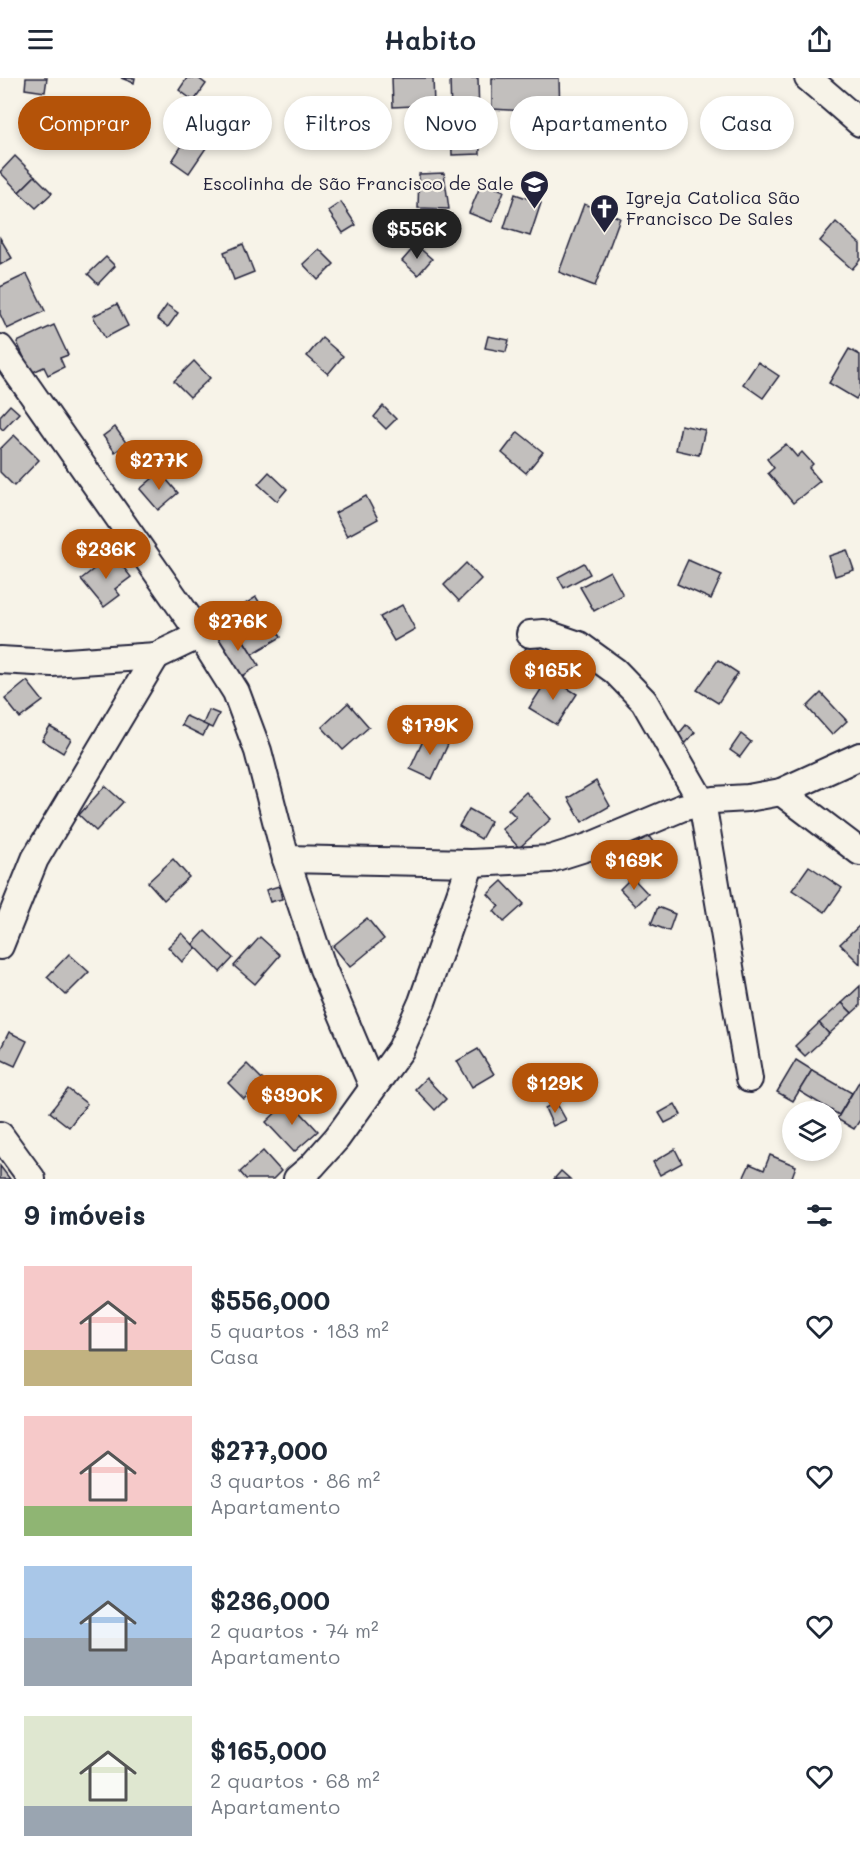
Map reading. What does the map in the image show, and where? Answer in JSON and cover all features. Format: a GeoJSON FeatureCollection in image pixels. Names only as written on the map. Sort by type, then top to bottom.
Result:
{"type":"FeatureCollection","features":[{"type":"Feature","properties":{"kind":"street"},"geometry":{"type":"LineString","coordinates":[[808,78],[860,123]]}},
{"type":"Feature","properties":{"kind":"street"},"geometry":{"type":"LineString","coordinates":[[0,348],[200,635],[236,692],[258,751],[286,859],[323,969],[373,1087]]}},
{"type":"Feature","properties":{"kind":"street"},"geometry":{"type":"LineString","coordinates":[[530,634],[544,633],[579,645],[615,670],[644,700],[702,802],[749,1079]]}},
{"type":"Feature","properties":{"kind":"street"},"geometry":{"type":"LineString","coordinates":[[0,660],[52,663],[156,656],[200,635]]}},
{"type":"Feature","properties":{"kind":"street"},"geometry":{"type":"LineString","coordinates":[[0,946],[35,859],[156,656]]}},
{"type":"Feature","properties":{"kind":"street"},"geometry":{"type":"LineString","coordinates":[[286,859],[471,862],[550,860],[588,847],[681,808],[702,802],[781,792],[860,756]]}},
{"type":"Feature","properties":{"kind":"street"},"geometry":{"type":"LineString","coordinates":[[781,792],[860,852]]}},
{"type":"Feature","properties":{"kind":"street"},"geometry":{"type":"LineString","coordinates":[[297,1179],[337,1138],[401,1049],[422,1002],[471,862]]}},
{"type":"Feature","properties":{"kind":"street"},"geometry":{"type":"LineString","coordinates":[[0,1135],[32,1179]]}},
{"type":"Feature","properties":{"kind":"building"},"geometry":{"type":"Polygon","coordinates":[[[26,78],[47,78],[45,92],[25,89],[26,78]]]}},
{"type":"Feature","properties":{"kind":"building"},"geometry":{"type":"Polygon","coordinates":[[[121,78],[135,78],[134,83],[121,78]]]}},
{"type":"Feature","properties":{"kind":"building"},"geometry":{"type":"Polygon","coordinates":[[[187,78],[198,78],[206,84],[198,96],[187,96],[179,90],[187,78]]]}},
{"type":"Feature","properties":{"kind":"building"},"geometry":{"type":"Polygon","coordinates":[[[392,78],[433,78],[434,96],[404,96],[404,106],[393,107],[392,78]]]}},
{"type":"Feature","properties":{"kind":"building"},"geometry":{"type":"Polygon","coordinates":[[[450,78],[478,78],[478,96],[450,96],[450,78]]]}},
{"type":"Feature","properties":{"kind":"building"},"geometry":{"type":"Polygon","coordinates":[[[492,78],[559,78],[560,96],[510,96],[510,110],[498,109],[498,96],[492,96],[492,78]]]}},
{"type":"Feature","properties":{"kind":"building"},"geometry":{"type":"Polygon","coordinates":[[[179,150],[205,150],[189,173],[172,161],[179,150]]]}},
{"type":"Feature","properties":{"kind":"building"},"geometry":{"type":"Polygon","coordinates":[[[452,150],[480,150],[480,154],[452,155],[452,150]]]}},
{"type":"Feature","properties":{"kind":"building"},"geometry":{"type":"Polygon","coordinates":[[[15,156],[35,176],[19,192],[0,172],[15,156]]]}},
{"type":"Feature","properties":{"kind":"building"},"geometry":{"type":"Polygon","coordinates":[[[444,173],[449,209],[418,208],[419,174],[444,173]]]}},
{"type":"Feature","properties":{"kind":"building"},"geometry":{"type":"Polygon","coordinates":[[[35,176],[52,193],[36,208],[19,192],[35,176]]]}},
{"type":"Feature","properties":{"kind":"building"},"geometry":{"type":"Polygon","coordinates":[[[482,182],[504,191],[492,222],[469,213],[482,182]]]}},
{"type":"Feature","properties":{"kind":"building"},"geometry":{"type":"Polygon","coordinates":[[[515,194],[541,203],[530,236],[504,228],[515,194]]]}},
{"type":"Feature","properties":{"kind":"building"},"geometry":{"type":"Polygon","coordinates":[[[341,202],[356,225],[343,233],[328,211],[341,202]]]}},
{"type":"Feature","properties":{"kind":"building"},"geometry":{"type":"Polygon","coordinates":[[[584,204],[620,218],[595,286],[559,272],[584,204]]]}},
{"type":"Feature","properties":{"kind":"building"},"geometry":{"type":"Polygon","coordinates":[[[836,222],[860,244],[860,260],[852,269],[820,241],[836,222]]]}},
{"type":"Feature","properties":{"kind":"building"},"geometry":{"type":"Polygon","coordinates":[[[0,238],[12,258],[0,265],[0,238]]]}},
{"type":"Feature","properties":{"kind":"building"},"geometry":{"type":"Polygon","coordinates":[[[243,244],[254,272],[234,280],[224,252],[243,244]]]}},
{"type":"Feature","properties":{"kind":"building"},"geometry":{"type":"Polygon","coordinates":[[[416,245],[432,259],[418,275],[402,261],[416,245]]]}},
{"type":"Feature","properties":{"kind":"building"},"geometry":{"type":"Polygon","coordinates":[[[319,249],[334,264],[318,280],[303,264],[319,249]]]}},
{"type":"Feature","properties":{"kind":"building"},"geometry":{"type":"Polygon","coordinates":[[[106,257],[115,266],[98,284],[88,274],[106,257]]]}},
{"type":"Feature","properties":{"kind":"building"},"geometry":{"type":"Polygon","coordinates":[[[27,274],[45,311],[7,329],[0,314],[0,287],[27,274]]]}},
{"type":"Feature","properties":{"kind":"building"},"geometry":{"type":"Polygon","coordinates":[[[117,304],[128,326],[105,338],[93,316],[117,304]]]}},
{"type":"Feature","properties":{"kind":"building"},"geometry":{"type":"Polygon","coordinates":[[[167,305],[178,313],[168,327],[157,319],[167,305]]]}},
{"type":"Feature","properties":{"kind":"building"},"geometry":{"type":"Polygon","coordinates":[[[54,325],[68,355],[60,358],[64,367],[48,375],[44,367],[31,373],[17,342],[54,325]]]}},
{"type":"Feature","properties":{"kind":"building"},"geometry":{"type":"Polygon","coordinates":[[[488,336],[509,340],[506,352],[485,348],[488,336]]]}},
{"type":"Feature","properties":{"kind":"building"},"geometry":{"type":"Polygon","coordinates":[[[322,338],[343,356],[328,374],[307,356],[322,338]]]}},
{"type":"Feature","properties":{"kind":"building"},"geometry":{"type":"Polygon","coordinates":[[[849,349],[860,355],[860,392],[856,399],[829,383],[849,349]]]}},
{"type":"Feature","properties":{"kind":"building"},"geometry":{"type":"Polygon","coordinates":[[[194,361],[210,378],[190,397],[174,381],[194,361]]]}},
{"type":"Feature","properties":{"kind":"building"},"geometry":{"type":"Polygon","coordinates":[[[758,362],[779,376],[763,398],[743,384],[758,362]]]}},
{"type":"Feature","properties":{"kind":"building"},"geometry":{"type":"Polygon","coordinates":[[[10,405],[19,413],[3,430],[0,427],[0,416],[10,405]]]}},
{"type":"Feature","properties":{"kind":"building"},"geometry":{"type":"Polygon","coordinates":[[[383,406],[396,419],[386,429],[374,417],[383,406]]]}},
{"type":"Feature","properties":{"kind":"building"},"geometry":{"type":"Polygon","coordinates":[[[681,425],[705,430],[699,455],[676,450],[681,425]]]}},
{"type":"Feature","properties":{"kind":"building"},"geometry":{"type":"Polygon","coordinates":[[[115,427],[127,444],[115,452],[103,436],[115,427]]]}},
{"type":"Feature","properties":{"kind":"building"},"geometry":{"type":"Polygon","coordinates":[[[518,432],[543,452],[526,473],[502,453],[518,432]]]}},
{"type":"Feature","properties":{"kind":"building"},"geometry":{"type":"Polygon","coordinates":[[[14,435],[39,460],[14,486],[0,472],[0,449],[14,435]]]}},
{"type":"Feature","properties":{"kind":"building"},"geometry":{"type":"Polygon","coordinates":[[[786,444],[797,457],[802,452],[813,464],[809,468],[820,481],[793,503],[768,473],[774,468],[767,459],[786,444]]]}},
{"type":"Feature","properties":{"kind":"building"},"geometry":{"type":"Polygon","coordinates":[[[160,472],[178,493],[158,510],[140,489],[160,472]]]}},
{"type":"Feature","properties":{"kind":"building"},"geometry":{"type":"Polygon","coordinates":[[[269,472],[287,489],[277,501],[258,484],[269,472]]]}},
{"type":"Feature","properties":{"kind":"building"},"geometry":{"type":"Polygon","coordinates":[[[366,496],[378,519],[347,536],[335,513],[366,496]]]}},
{"type":"Feature","properties":{"kind":"building"},"geometry":{"type":"Polygon","coordinates":[[[847,550],[854,570],[835,576],[829,556],[847,550]]]}},
{"type":"Feature","properties":{"kind":"building"},"geometry":{"type":"Polygon","coordinates":[[[113,554],[131,577],[115,589],[120,595],[104,607],[81,579],[113,554]]]}},
{"type":"Feature","properties":{"kind":"building"},"geometry":{"type":"Polygon","coordinates":[[[688,560],[722,575],[711,599],[677,584],[688,560]]]}},
{"type":"Feature","properties":{"kind":"building"},"geometry":{"type":"Polygon","coordinates":[[[466,563],[481,579],[459,601],[444,585],[466,563]]]}},
{"type":"Feature","properties":{"kind":"building"},"geometry":{"type":"Polygon","coordinates":[[[584,563],[590,574],[564,588],[558,577],[584,563]]]}},
{"type":"Feature","properties":{"kind":"building"},"geometry":{"type":"Polygon","coordinates":[[[610,571],[623,595],[594,611],[580,587],[610,571]]]}},
{"type":"Feature","properties":{"kind":"building"},"geometry":{"type":"Polygon","coordinates":[[[256,597],[281,637],[252,654],[228,615],[256,597]]]}},
{"type":"Feature","properties":{"kind":"building"},"geometry":{"type":"Polygon","coordinates":[[[402,605],[415,629],[394,641],[380,617],[402,605]]]}},
{"type":"Feature","properties":{"kind":"building"},"geometry":{"type":"Polygon","coordinates":[[[235,627],[259,665],[241,677],[217,638],[235,627]]]}},
{"type":"Feature","properties":{"kind":"building"},"geometry":{"type":"Polygon","coordinates":[[[529,643],[542,650],[534,663],[521,656],[529,643]]]}},
{"type":"Feature","properties":{"kind":"building"},"geometry":{"type":"Polygon","coordinates":[[[718,660],[738,673],[718,703],[697,690],[718,660]]]}},
{"type":"Feature","properties":{"kind":"building"},"geometry":{"type":"Polygon","coordinates":[[[549,677],[577,694],[557,725],[529,708],[549,677]]]}},
{"type":"Feature","properties":{"kind":"building"},"geometry":{"type":"Polygon","coordinates":[[[27,681],[43,701],[20,718],[5,699],[27,681]]]}},
{"type":"Feature","properties":{"kind":"building"},"geometry":{"type":"Polygon","coordinates":[[[821,693],[847,721],[832,735],[807,707],[821,693]]]}},
{"type":"Feature","properties":{"kind":"building"},"geometry":{"type":"Polygon","coordinates":[[[348,703],[369,727],[343,750],[322,727],[348,703]]]}},
{"type":"Feature","properties":{"kind":"building"},"geometry":{"type":"Polygon","coordinates":[[[209,710],[219,714],[212,728],[203,724],[209,710]]]}},
{"type":"Feature","properties":{"kind":"building"},"geometry":{"type":"Polygon","coordinates":[[[186,716],[208,726],[203,736],[181,725],[186,716]]]}},
{"type":"Feature","properties":{"kind":"building"},"geometry":{"type":"Polygon","coordinates":[[[686,725],[695,732],[686,743],[677,736],[686,725]]]}},
{"type":"Feature","properties":{"kind":"building"},"geometry":{"type":"Polygon","coordinates":[[[50,727],[71,739],[63,753],[42,740],[50,727]]]}},
{"type":"Feature","properties":{"kind":"building"},"geometry":{"type":"Polygon","coordinates":[[[427,732],[449,742],[432,779],[410,769],[427,732]]]}},
{"type":"Feature","properties":{"kind":"building"},"geometry":{"type":"Polygon","coordinates":[[[741,734],[751,742],[740,757],[730,750],[741,734]]]}},
{"type":"Feature","properties":{"kind":"building"},"geometry":{"type":"Polygon","coordinates":[[[596,781],[610,806],[582,822],[568,798],[596,781]]]}},
{"type":"Feature","properties":{"kind":"building"},"geometry":{"type":"Polygon","coordinates":[[[105,786],[123,802],[96,831],[79,815],[105,786]]]}},
{"type":"Feature","properties":{"kind":"building"},"geometry":{"type":"Polygon","coordinates":[[[526,792],[551,819],[519,848],[502,829],[516,817],[508,809],[526,792]]]}},
{"type":"Feature","properties":{"kind":"building"},"geometry":{"type":"Polygon","coordinates":[[[469,809],[491,821],[481,839],[459,826],[469,809]]]}},
{"type":"Feature","properties":{"kind":"building"},"geometry":{"type":"Polygon","coordinates":[[[648,835],[656,846],[645,855],[637,844],[648,835]]]}},
{"type":"Feature","properties":{"kind":"building"},"geometry":{"type":"Polygon","coordinates":[[[173,859],[189,877],[164,900],[148,882],[173,859]]]}},
{"type":"Feature","properties":{"kind":"building"},"geometry":{"type":"Polygon","coordinates":[[[809,866],[842,888],[825,912],[792,890],[809,866]]]}},
{"type":"Feature","properties":{"kind":"building"},"geometry":{"type":"Polygon","coordinates":[[[632,877],[648,894],[636,906],[620,889],[632,877]]]}},
{"type":"Feature","properties":{"kind":"building"},"geometry":{"type":"Polygon","coordinates":[[[502,881],[524,904],[504,922],[494,911],[499,906],[488,894],[502,881]]]}},
{"type":"Feature","properties":{"kind":"building"},"geometry":{"type":"Polygon","coordinates":[[[279,886],[282,899],[270,902],[266,890],[279,886]]]}},
{"type":"Feature","properties":{"kind":"building"},"geometry":{"type":"Polygon","coordinates":[[[658,907],[675,914],[669,931],[651,924],[658,907]]]}},
{"type":"Feature","properties":{"kind":"building"},"geometry":{"type":"Polygon","coordinates":[[[367,918],[384,939],[350,967],[333,946],[367,918]]]}},
{"type":"Feature","properties":{"kind":"building"},"geometry":{"type":"Polygon","coordinates":[[[860,925],[860,964],[840,944],[860,925]]]}},
{"type":"Feature","properties":{"kind":"building"},"geometry":{"type":"Polygon","coordinates":[[[205,931],[233,958],[220,972],[193,944],[205,931]]]}},
{"type":"Feature","properties":{"kind":"building"},"geometry":{"type":"Polygon","coordinates":[[[182,933],[196,948],[182,962],[168,947],[182,933]]]}},
{"type":"Feature","properties":{"kind":"building"},"geometry":{"type":"Polygon","coordinates":[[[260,937],[280,955],[255,984],[234,966],[260,937]]]}},
{"type":"Feature","properties":{"kind":"building"},"geometry":{"type":"Polygon","coordinates":[[[69,954],[89,972],[66,995],[47,977],[69,954]]]}},
{"type":"Feature","properties":{"kind":"building"},"geometry":{"type":"Polygon","coordinates":[[[860,986],[860,1006],[852,1013],[842,1003],[860,986]]]}},
{"type":"Feature","properties":{"kind":"building"},"geometry":{"type":"Polygon","coordinates":[[[842,1003],[852,1013],[829,1034],[819,1023],[842,1003]]]}},
{"type":"Feature","properties":{"kind":"building"},"geometry":{"type":"Polygon","coordinates":[[[819,1023],[829,1034],[805,1056],[795,1046],[819,1023]]]}},
{"type":"Feature","properties":{"kind":"building"},"geometry":{"type":"Polygon","coordinates":[[[9,1032],[27,1041],[15,1066],[0,1059],[0,1050],[9,1032]]]}},
{"type":"Feature","properties":{"kind":"building"},"geometry":{"type":"Polygon","coordinates":[[[478,1049],[494,1074],[472,1087],[457,1061],[478,1049]]]}},
{"type":"Feature","properties":{"kind":"building"},"geometry":{"type":"Polygon","coordinates":[[[796,1060],[812,1070],[793,1101],[777,1092],[796,1060]]]}},
{"type":"Feature","properties":{"kind":"building"},"geometry":{"type":"Polygon","coordinates":[[[247,1064],[263,1080],[244,1099],[228,1083],[247,1064]]]}},
{"type":"Feature","properties":{"kind":"building"},"geometry":{"type":"Polygon","coordinates":[[[812,1070],[852,1093],[842,1110],[842,1101],[816,1101],[799,1091],[812,1070]]]}},
{"type":"Feature","properties":{"kind":"building"},"geometry":{"type":"Polygon","coordinates":[[[426,1078],[446,1099],[435,1110],[415,1089],[426,1078]]]}},
{"type":"Feature","properties":{"kind":"building"},"geometry":{"type":"Polygon","coordinates":[[[860,1080],[860,1120],[854,1129],[842,1122],[842,1111],[860,1080]]]}},
{"type":"Feature","properties":{"kind":"building"},"geometry":{"type":"Polygon","coordinates":[[[68,1089],[87,1104],[69,1127],[50,1112],[68,1089]]]}},
{"type":"Feature","properties":{"kind":"building"},"geometry":{"type":"Polygon","coordinates":[[[289,1100],[318,1131],[294,1152],[266,1122],[289,1100]]]}},
{"type":"Feature","properties":{"kind":"building"},"geometry":{"type":"Polygon","coordinates":[[[556,1102],[566,1120],[553,1126],[545,1108],[556,1102]]]}},
{"type":"Feature","properties":{"kind":"building"},"geometry":{"type":"Polygon","coordinates":[[[675,1104],[681,1115],[665,1123],[659,1113],[675,1104]]]}},
{"type":"Feature","properties":{"kind":"building"},"geometry":{"type":"Polygon","coordinates":[[[675,1149],[682,1163],[660,1175],[653,1162],[675,1149]]]}},
{"type":"Feature","properties":{"kind":"building"},"geometry":{"type":"Polygon","coordinates":[[[263,1151],[281,1171],[273,1179],[246,1179],[240,1172],[263,1151]]]}},
{"type":"Feature","properties":{"kind":"building"},"geometry":{"type":"Polygon","coordinates":[[[770,1155],[796,1166],[792,1177],[797,1179],[743,1179],[750,1164],[764,1170],[770,1155]]]}},
{"type":"Feature","properties":{"kind":"building"},"geometry":{"type":"Polygon","coordinates":[[[0,1166],[10,1179],[0,1179],[0,1166]]]}},
{"type":"Feature","properties":{"kind":"building"},"geometry":{"type":"Polygon","coordinates":[[[561,1171],[570,1179],[554,1179],[561,1171]]]}},
{"type":"Feature","properties":{"kind":"place","name":"Escolinha de São Francisco de Sale"},"geometry":{"type":"Point","coordinates":[535,210]}},
{"type":"Feature","properties":{"kind":"place","name":"Igreja Catolica São Francisco De Sales"},"geometry":{"type":"Point","coordinates":[605,234]}}]}
